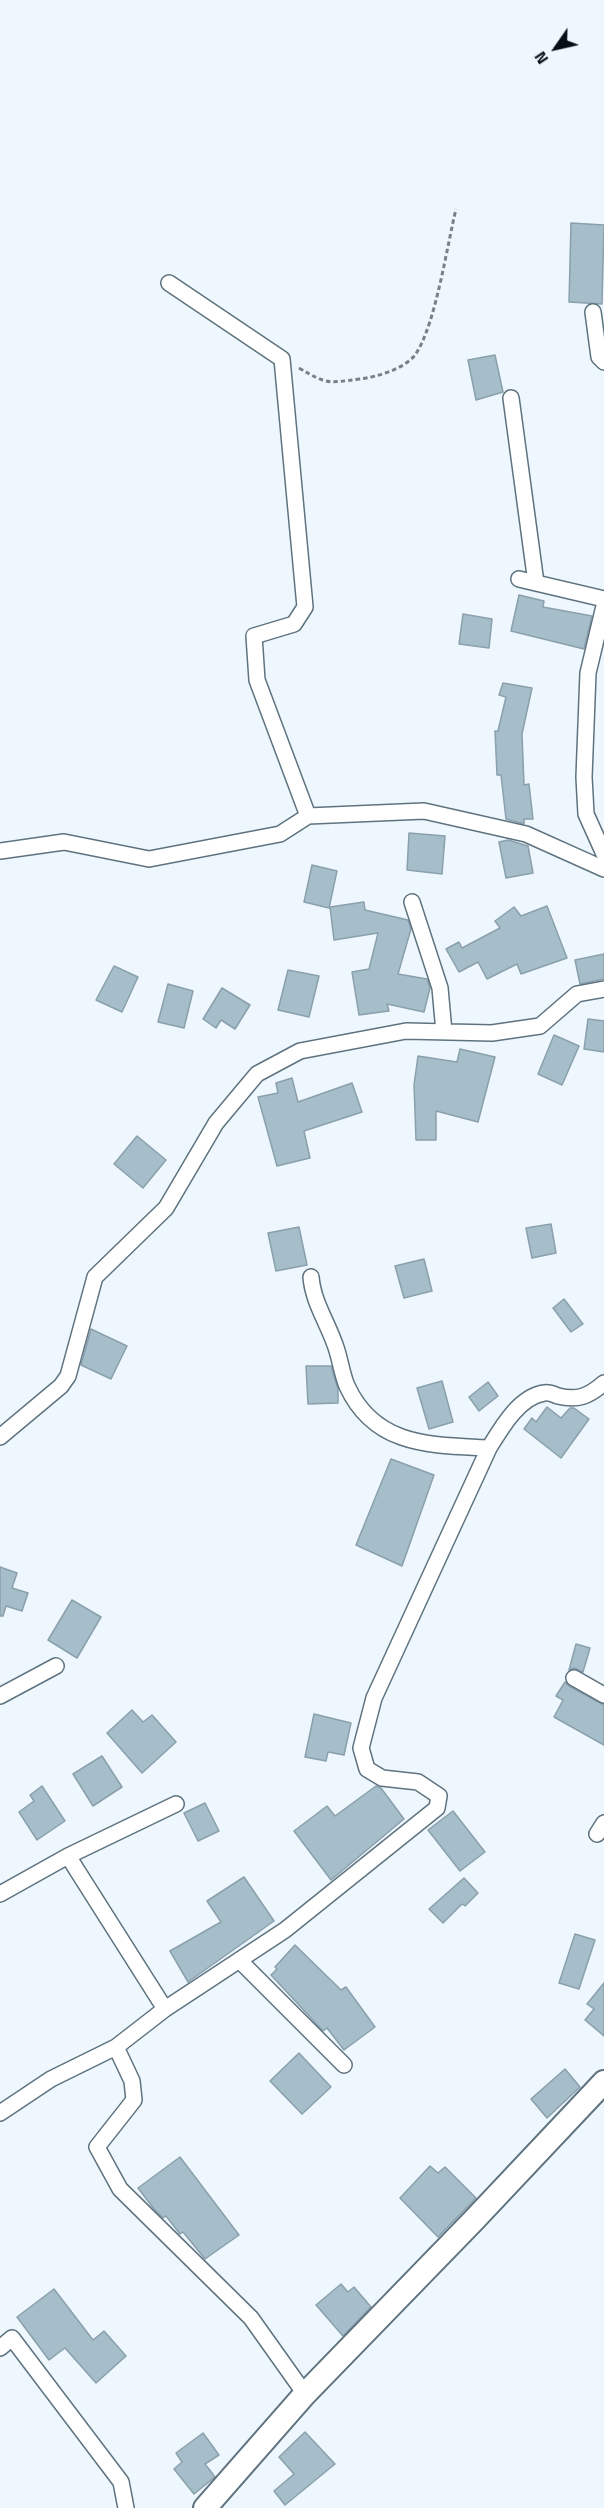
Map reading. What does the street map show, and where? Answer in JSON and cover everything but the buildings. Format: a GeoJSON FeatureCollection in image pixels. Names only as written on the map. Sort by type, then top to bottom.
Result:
{"type":"FeatureCollection","features":[{"type":"Feature","properties":{"kind":"street"},"geometry":{"type":"LineString","coordinates":[[170,283],[282,359],[305,607],[294,624],[254,636],[254,659],[258,680],[308,816]]}},
{"type":"Feature","properties":{"kind":"street"},"geometry":{"type":"LineString","coordinates":[[593,312],[599,357],[604,362]]}},
{"type":"Feature","properties":{"kind":"street"},"geometry":{"type":"LineString","coordinates":[[511,398],[536,583]]}},
{"type":"Feature","properties":{"kind":"street"},"geometry":{"type":"LineString","coordinates":[[519,579],[604,599]]}},
{"type":"Feature","properties":{"kind":"street"},"geometry":{"type":"LineString","coordinates":[[604,606],[588,673],[584,777],[586,814],[604,854]]}},
{"type":"Feature","properties":{"kind":"street"},"geometry":{"type":"LineString","coordinates":[[0,850],[64,842],[149,859],[280,834],[308,816],[424,811],[526,834],[604,869]]}},
{"type":"Feature","properties":{"kind":"street"},"geometry":{"type":"LineString","coordinates":[[412,902],[440,988],[444,1032]]}},
{"type":"Feature","properties":{"kind":"street"},"geometry":{"type":"LineString","coordinates":[[0,1437],[61,1386],[68,1376],[95,1277],[166,1208],[216,1123],[257,1074],[300,1051],[406,1031],[492,1033],[540,1026],[577,994],[604,989]]}},
{"type":"Feature","properties":{"kind":"street"},"geometry":{"type":"LineString","coordinates":[[311,1278],[313,1294],[335,1344],[347,1386],[364,1416],[384,1430],[423,1445],[489,1448]]}},
{"type":"Feature","properties":{"kind":"street"},"geometry":{"type":"LineString","coordinates":[[0,2113],[51,2079],[116,2047],[165,2009],[285,1930],[437,1808],[440,1796],[418,1782],[382,1778],[367,1769],[361,1748],[374,1698],[489,1448],[505,1422],[529,1398],[547,1392],[572,1400],[590,1395],[604,1383]]}},
{"type":"Feature","properties":{"kind":"street"},"geometry":{"type":"LineString","coordinates":[[0,1696],[56,1666]]}},
{"type":"Feature","properties":{"kind":"street"},"geometry":{"type":"LineString","coordinates":[[574,1678],[604,1695]]}},
{"type":"Feature","properties":{"kind":"street"},"geometry":{"type":"LineString","coordinates":[[0,1894],[68,1856],[176,1804]]}},
{"type":"Feature","properties":{"kind":"street"},"geometry":{"type":"LineString","coordinates":[[68,1856],[165,2009]]}},
{"type":"Feature","properties":{"kind":"street"},"geometry":{"type":"LineString","coordinates":[[239,1960],[344,2065]]}},
{"type":"Feature","properties":{"kind":"street"},"geometry":{"type":"LineString","coordinates":[[116,2047],[132,2081],[134,2100],[97,2147],[120,2189],[251,2318],[305,2394]]}},
{"type":"Feature","properties":{"kind":"street"},"geometry":{"type":"LineString","coordinates":[[205,2508],[305,2394],[604,2082]]}},
{"type":"Feature","properties":{"kind":"street"},"geometry":{"type":"LineString","coordinates":[[0,2348],[12,2338],[121,2482],[126,2508]]}},
{"type":"Feature","properties":{"kind":"path"},"geometry":{"type":"LineString","coordinates":[[282,359],[325,383],[372,377],[400,366],[417,353],[428,322],[456,209]]}}]}
